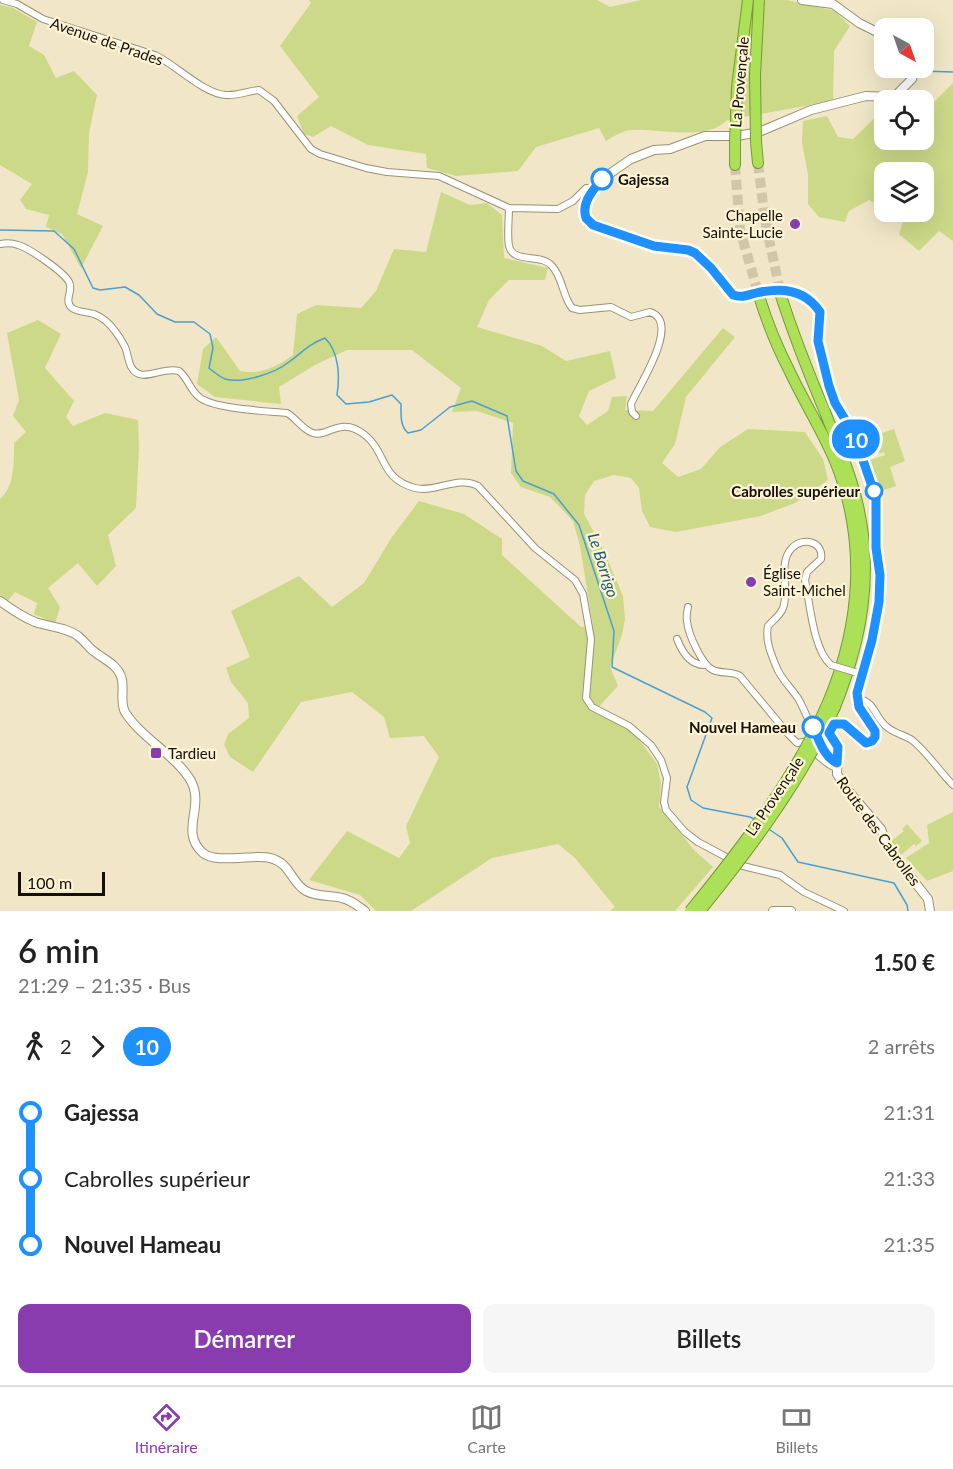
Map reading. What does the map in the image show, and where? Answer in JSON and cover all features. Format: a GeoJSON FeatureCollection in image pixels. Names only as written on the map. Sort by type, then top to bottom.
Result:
{"type":"FeatureCollection","features":[{"type":"Feature","properties":{"kind":"highway","name":"La Provençale"},"geometry":{"type":"LineString","coordinates":[[735,165],[737,87],[748,0]]}},
{"type":"Feature","properties":{"kind":"highway","name":"La Provençale"},"geometry":{"type":"LineString","coordinates":[[758,164],[755,75],[759,0]]}},
{"type":"Feature","properties":{"kind":"highway","name":"La Provençale"},"geometry":{"type":"LineString","coordinates":[[690,911],[781,788],[832,704],[854,615],[857,565],[854,530],[846,496],[836,463],[782,356],[759,296]]}},
{"type":"Feature","properties":{"kind":"highway","name":"La Provençale"},"geometry":{"type":"LineString","coordinates":[[700,911],[791,789],[815,747],[851,665],[861,625],[865,581],[864,541],[858,506],[846,467],[781,296]]}},
{"type":"Feature","properties":{"kind":"street","name":"Avenue de Prades"},"geometry":{"type":"LineString","coordinates":[[3,0],[17,4],[43,19],[155,55],[210,91],[220,95],[229,96],[260,90],[274,101],[306,143],[320,153],[375,171],[440,176],[509,208],[558,209],[573,201],[586,188],[593,189]]}},
{"type":"Feature","properties":{"kind":"street"},"geometry":{"type":"LineString","coordinates":[[802,0],[833,4],[874,31]]}},
{"type":"Feature","properties":{"kind":"street"},"geometry":{"type":"LineString","coordinates":[[912,78],[891,97],[866,96],[812,110],[759,132],[737,136],[705,136],[670,149],[647,152],[623,164],[602,179],[589,196],[584,213],[588,222],[593,225],[654,246],[695,253],[711,268],[733,295],[742,297],[789,289],[805,298],[819,310],[821,314],[818,346],[829,386],[835,403],[854,434],[876,498],[879,602],[872,640],[860,673],[858,699],[873,706],[888,728],[917,745],[953,785]]}},
{"type":"Feature","properties":{"kind":"street"},"geometry":{"type":"LineString","coordinates":[[509,208],[508,237],[511,252],[516,256],[547,261],[557,273],[565,297],[572,308],[580,310],[611,307],[631,317],[650,312],[658,317],[661,323],[659,346],[631,404],[632,412],[636,416]]}},
{"type":"Feature","properties":{"kind":"street"},"geometry":{"type":"LineString","coordinates":[[0,244],[12,243],[21,246],[42,258],[69,281],[71,288],[67,301],[69,305],[73,309],[94,314],[109,324],[125,347],[130,366],[137,374],[145,375],[164,369],[179,371],[188,380],[192,390],[206,402],[287,413],[295,417],[311,433],[315,434],[341,426],[354,429],[365,435],[377,450],[388,473],[396,480],[415,488],[432,488],[463,481],[472,482],[478,486],[535,548],[575,580],[583,594],[591,639],[586,698],[592,707],[629,726],[651,745],[661,759],[667,778],[664,802],[666,810],[685,832],[698,842],[743,866],[780,874],[804,892],[844,911]]}},
{"type":"Feature","properties":{"kind":"street"},"geometry":{"type":"LineString","coordinates":[[837,766],[825,752],[798,699],[777,670],[768,642],[768,626],[779,615],[784,605],[784,568],[793,546],[809,542],[816,544],[821,550],[821,559],[807,572],[805,580],[819,645],[825,659],[831,665],[860,673]]}},
{"type":"Feature","properties":{"kind":"street"},"geometry":{"type":"LineString","coordinates":[[0,601],[36,622],[70,632],[115,666],[122,681],[123,703],[126,712],[148,738],[182,769],[195,789],[197,799],[192,821],[193,838],[204,854],[220,858],[249,856],[270,858],[289,870],[305,891],[342,898],[366,911]]}},
{"type":"Feature","properties":{"kind":"street"},"geometry":{"type":"LineString","coordinates":[[688,607],[689,630],[706,665]]}},
{"type":"Feature","properties":{"kind":"street"},"geometry":{"type":"LineString","coordinates":[[677,639],[687,657],[694,663],[706,665],[722,673],[741,676],[770,715],[797,743],[803,742],[827,765],[837,766]]}},
{"type":"Feature","properties":{"kind":"street","name":"Route des Cabrolles"},"geometry":{"type":"LineString","coordinates":[[858,699],[862,715],[875,731],[875,737],[866,743],[844,724],[834,724],[829,733],[838,747],[837,774],[875,822],[888,848],[928,899],[930,911]]}},
{"type":"Feature","properties":{"kind":"street"},"geometry":{"type":"LineString","coordinates":[[773,911],[791,911]]}},
{"type":"Feature","properties":{"kind":"green space"},"geometry":{"type":"Polygon","coordinates":[[[309,0],[597,0],[610,7],[641,0],[787,0],[835,11],[850,26],[834,51],[833,101],[727,120],[707,131],[629,130],[606,141],[599,128],[536,147],[518,171],[456,176],[427,168],[426,154],[368,145],[331,126],[313,137],[304,134],[297,116],[319,97],[280,46],[311,3],[309,0]]]}},
{"type":"Feature","properties":{"kind":"green space"},"geometry":{"type":"Polygon","coordinates":[[[0,5],[13,8],[37,22],[29,46],[44,55],[56,78],[74,71],[97,95],[89,133],[88,172],[77,214],[103,226],[81,268],[62,234],[46,227],[49,215],[26,209],[20,200],[32,184],[0,165],[0,5]]]}},
{"type":"Feature","properties":{"kind":"green space"},"geometry":{"type":"Polygon","coordinates":[[[953,83],[953,241],[939,231],[919,251],[899,234],[903,222],[934,222],[934,162],[874,162],[874,202],[869,200],[849,211],[845,222],[819,217],[808,204],[808,175],[802,142],[803,121],[827,116],[838,137],[853,139],[874,119],[874,150],[934,150],[934,102],[953,83]]]}},
{"type":"Feature","properties":{"kind":"green space"},"geometry":{"type":"Polygon","coordinates":[[[441,192],[470,205],[487,203],[502,215],[504,258],[548,268],[545,280],[509,280],[489,300],[477,327],[542,346],[566,361],[610,351],[616,378],[589,391],[579,416],[587,425],[608,411],[612,397],[627,396],[625,410],[653,411],[723,328],[735,337],[686,397],[675,444],[662,463],[678,477],[701,469],[720,447],[748,429],[805,432],[823,459],[828,480],[795,503],[761,516],[676,532],[650,527],[642,511],[639,488],[631,478],[614,475],[594,481],[585,495],[584,514],[603,549],[623,596],[625,619],[622,635],[610,667],[618,686],[595,711],[634,733],[657,764],[661,784],[659,807],[694,850],[713,867],[675,911],[610,911],[615,907],[575,858],[558,844],[492,858],[411,911],[376,911],[360,895],[309,880],[347,831],[399,858],[410,843],[406,826],[439,757],[424,736],[390,738],[384,717],[352,692],[301,702],[253,772],[230,757],[224,745],[228,734],[249,718],[248,703],[231,682],[226,668],[250,657],[231,611],[299,576],[332,607],[364,583],[392,537],[419,501],[464,514],[502,539],[502,555],[581,627],[593,626],[580,546],[573,521],[550,497],[521,487],[511,473],[513,423],[477,411],[452,412],[461,388],[412,350],[347,350],[315,365],[279,387],[281,404],[215,397],[197,384],[203,349],[216,337],[240,371],[262,371],[293,355],[297,314],[316,305],[361,308],[376,291],[394,249],[426,252],[441,192]]]}},
{"type":"Feature","properties":{"kind":"green space"},"geometry":{"type":"Polygon","coordinates":[[[38,320],[61,334],[45,368],[74,401],[66,417],[73,426],[105,413],[138,420],[136,508],[108,535],[116,566],[97,586],[78,563],[48,588],[60,607],[55,624],[34,614],[37,603],[15,592],[7,602],[0,595],[0,499],[9,488],[11,480],[14,443],[26,432],[13,416],[19,400],[7,333],[38,320]]]}},
{"type":"Feature","properties":{"kind":"green space"},"geometry":{"type":"Polygon","coordinates":[[[877,428],[879,434],[894,429],[905,461],[890,467],[896,486],[881,491],[870,460],[885,455],[884,452],[869,456],[860,434],[877,428]]]}},
{"type":"Feature","properties":{"kind":"green space"},"geometry":{"type":"Polygon","coordinates":[[[953,812],[953,871],[927,881],[906,858],[929,843],[927,825],[953,812]]]}},
{"type":"Feature","properties":{"kind":"green space"},"geometry":{"type":"Polygon","coordinates":[[[907,824],[922,841],[916,846],[914,844],[901,855],[890,842],[904,831],[902,829],[907,824]]]}},
{"type":"Feature","properties":{"kind":"waterway"},"geometry":{"type":"LineString","coordinates":[[934,71],[953,72]]}},
{"type":"Feature","properties":{"kind":"waterway","name":"Le Borrigo"},"geometry":{"type":"LineString","coordinates":[[0,230],[54,231],[74,249],[93,288],[100,290],[125,287],[139,295],[157,314],[175,322],[194,322],[210,334],[213,348],[209,368],[225,379],[241,380],[267,374],[325,338],[336,357],[337,395],[346,404],[369,402],[392,395],[401,404],[402,424],[408,433],[421,430],[450,407],[472,401],[507,416],[516,471],[523,481],[554,494],[579,525],[614,631],[612,667],[705,712],[712,718],[687,787],[691,800],[703,808],[756,820]]}},
{"type":"Feature","properties":{"kind":"waterway","name":"Le Borrigo"},"geometry":{"type":"LineString","coordinates":[[770,830],[782,838],[798,862],[894,883],[908,911]]}},
{"type":"Feature","properties":{"kind":"tunnel"},"geometry":{"type":"LineString","coordinates":[[758,163],[765,220],[781,296]]}},
{"type":"Feature","properties":{"kind":"tunnel"},"geometry":{"type":"LineString","coordinates":[[735,165],[740,230],[759,296]]}},
{"type":"Feature","properties":{"kind":"bus line","name":"10"},"geometry":{"type":"LineString","coordinates":[[602,179],[593,189],[585,207],[584,213],[588,222],[654,246],[695,253],[711,268],[733,295],[742,297],[789,289],[814,304],[820,312],[818,346],[829,386],[837,408],[854,434],[876,498],[876,548],[880,584],[875,629],[857,693],[862,715],[875,731],[874,740],[863,742],[844,724],[834,724],[829,733],[838,747],[837,763],[832,761],[825,752],[813,727]]}},
{"type":"Feature","properties":{"kind":"place","name":"Gajessa"},"geometry":{"type":"Point","coordinates":[602,179]}},
{"type":"Feature","properties":{"kind":"place","name":"Chapelle Sainte-Lucie"},"geometry":{"type":"Point","coordinates":[795,224]}},
{"type":"Feature","properties":{"kind":"place","name":"Cabrolles supérieur"},"geometry":{"type":"Point","coordinates":[874,491]}},
{"type":"Feature","properties":{"kind":"place","name":"Église Saint-Michel"},"geometry":{"type":"Point","coordinates":[751,582]}},
{"type":"Feature","properties":{"kind":"place","name":"Nouvel Hameau"},"geometry":{"type":"Point","coordinates":[813,727]}},
{"type":"Feature","properties":{"kind":"place","name":"Tardieu"},"geometry":{"type":"Point","coordinates":[156,753]}}]}
